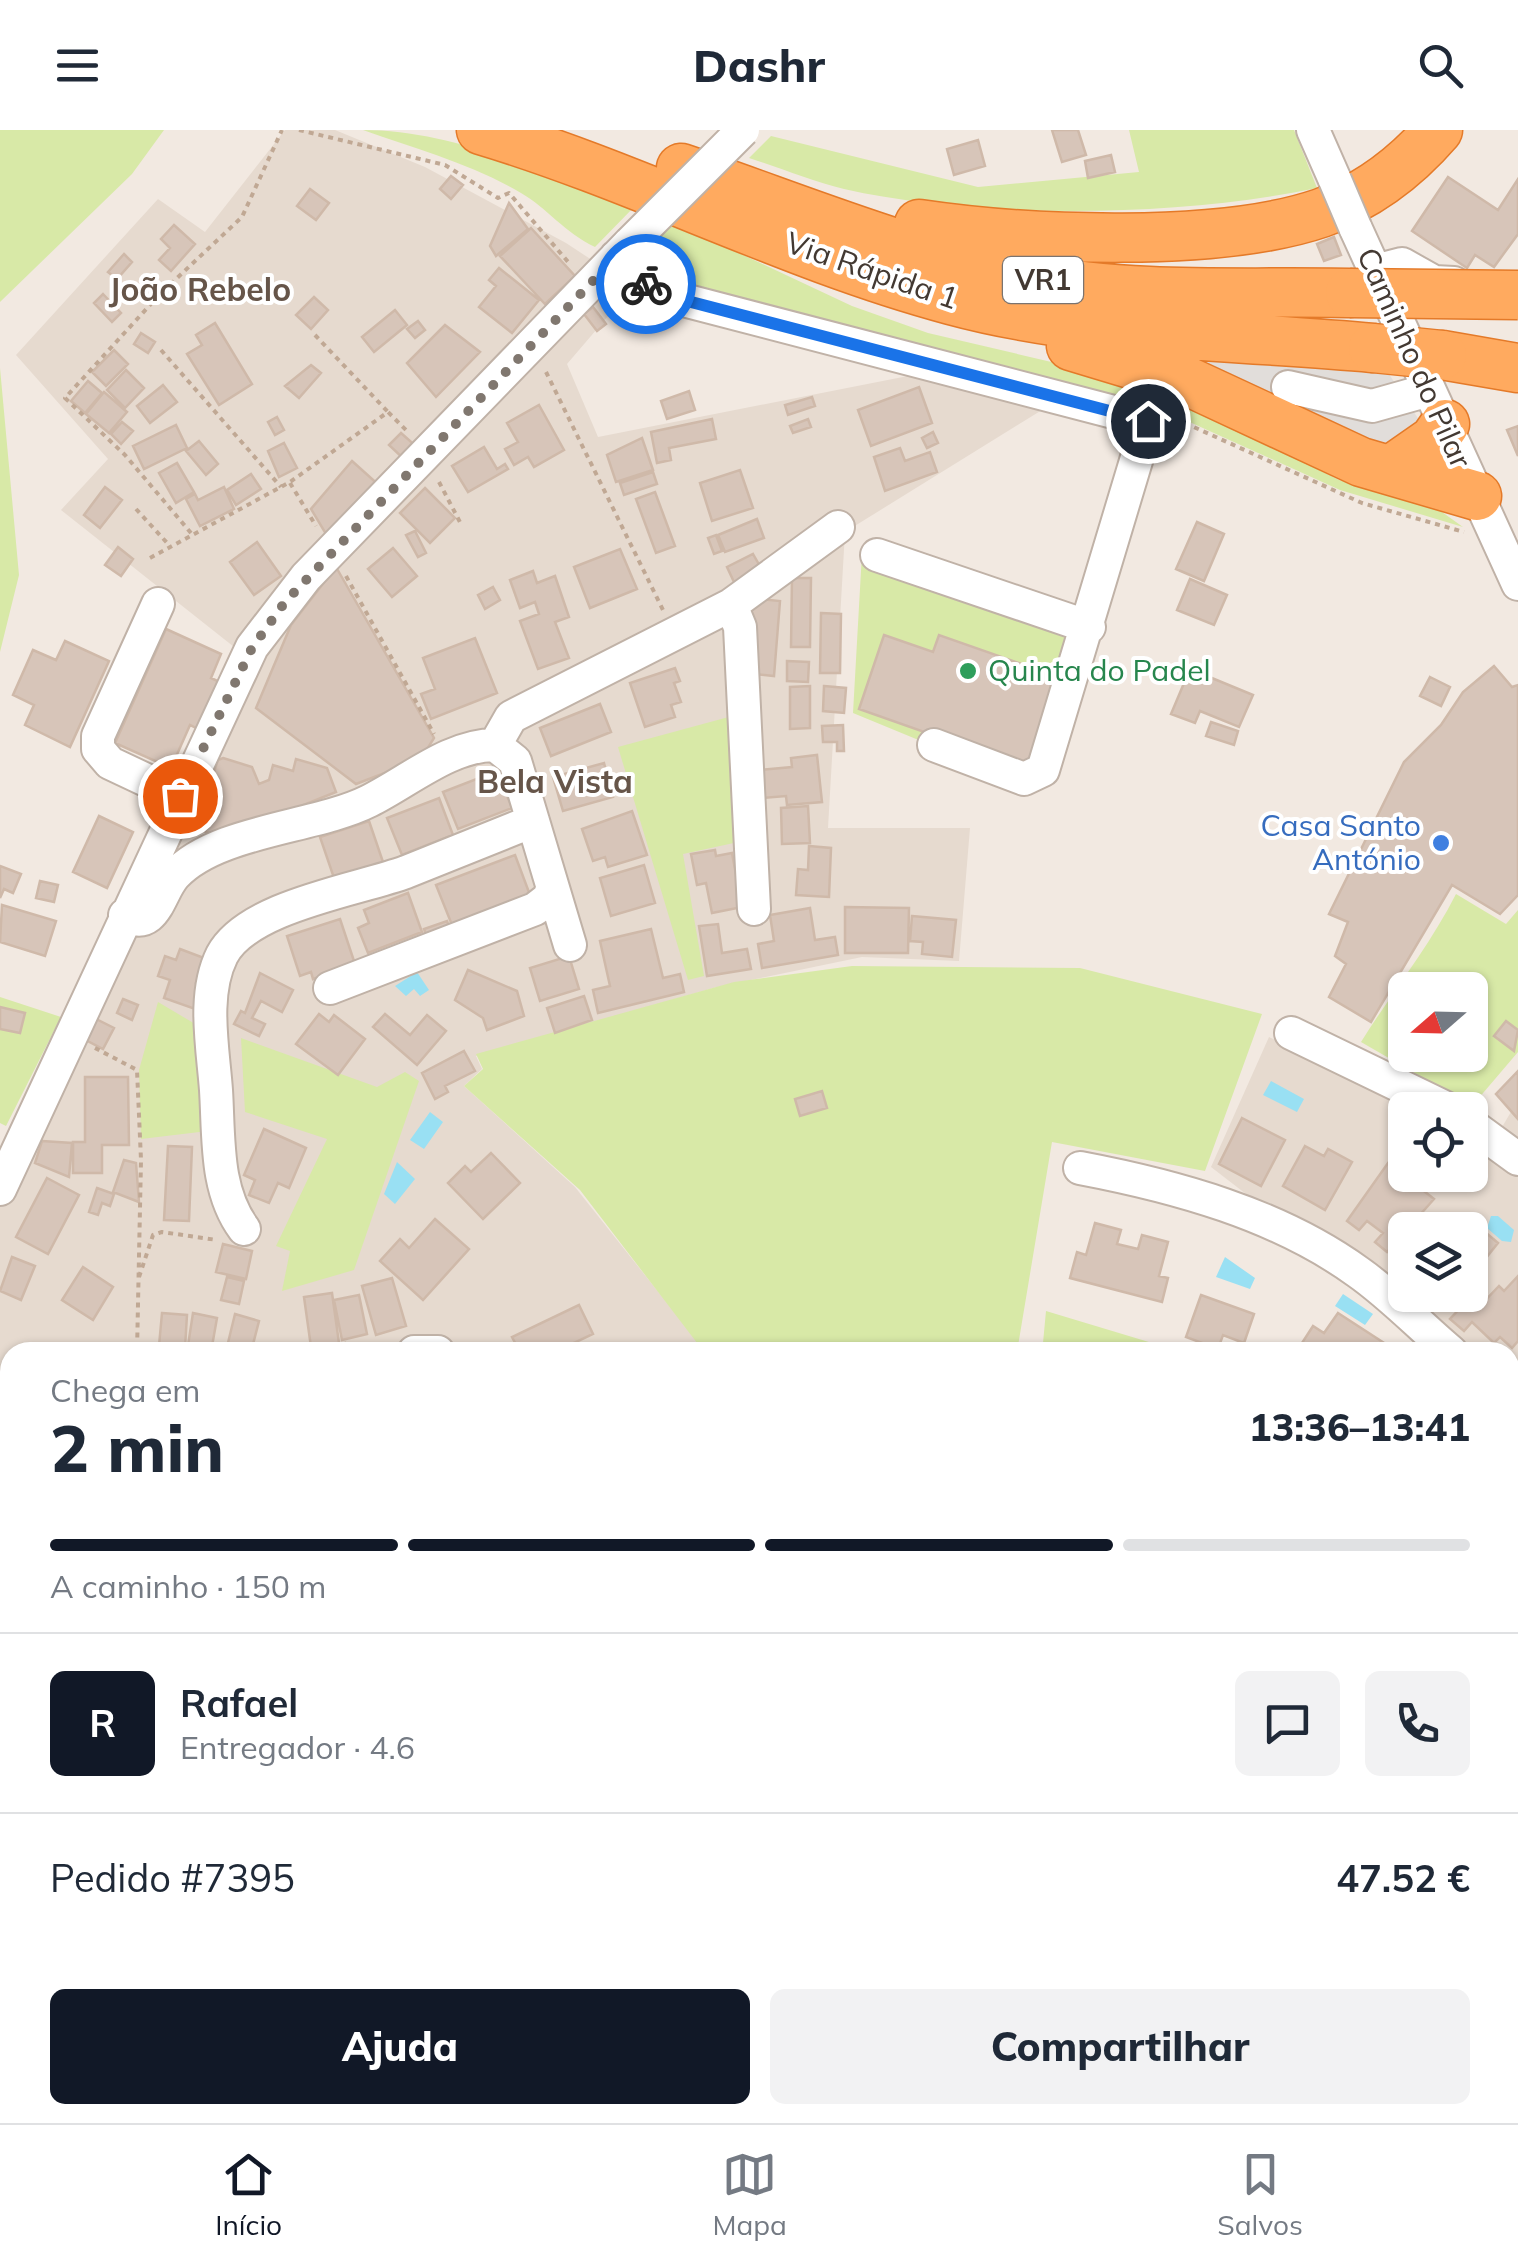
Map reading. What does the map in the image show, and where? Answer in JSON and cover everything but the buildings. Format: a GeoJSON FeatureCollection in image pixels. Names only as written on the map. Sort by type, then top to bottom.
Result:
{"type":"FeatureCollection","features":[{"type":"Feature","properties":{"kind":"highway","name":"Via Rápida 1"},"geometry":{"type":"LineString","coordinates":[[481,130],[676,198],[856,270],[952,300],[1058,321],[1365,307],[1518,295]]}},
{"type":"Feature","properties":{"kind":"highway","name":"Via Rápida 1"},"geometry":{"type":"LineString","coordinates":[[568,130],[932,254],[1033,279],[1365,307],[1438,390],[1518,368]]}},
{"type":"Feature","properties":{"kind":"highway"},"geometry":{"type":"LineString","coordinates":[[749,191],[981,233],[1238,231],[1286,222],[1347,202],[1409,162],[1438,130]]}},
{"type":"Feature","properties":{"kind":"highway"},"geometry":{"type":"LineString","coordinates":[[856,270],[918,307],[1148,366],[1296,436],[1477,496]]}},
{"type":"Feature","properties":{"kind":"highway"},"geometry":{"type":"LineString","coordinates":[[1365,307],[1518,319]]}},
{"type":"Feature","properties":{"kind":"highway"},"geometry":{"type":"LineString","coordinates":[[1391,470],[1434,440],[1438,390]]}},
{"type":"Feature","properties":{"kind":"street"},"geometry":{"type":"LineString","coordinates":[[0,1189],[180,796],[252,648],[275,614],[742,130]]}},
{"type":"Feature","properties":{"kind":"street","name":"Caminho do Pilar"},"geometry":{"type":"LineString","coordinates":[[1313,130],[1355,226],[1365,307],[1438,390],[1477,496],[1518,584]]}},
{"type":"Feature","properties":{"kind":"street"},"geometry":{"type":"LineString","coordinates":[[623,250],[650,287],[672,297],[1148,421],[1043,770],[1024,780],[934,745]]}},
{"type":"Feature","properties":{"kind":"street"},"geometry":{"type":"LineString","coordinates":[[1365,307],[1402,264],[1434,282],[1518,288]]}},
{"type":"Feature","properties":{"kind":"street"},"geometry":{"type":"LineString","coordinates":[[1288,387],[1371,406],[1401,402],[1438,390]]}},
{"type":"Feature","properties":{"kind":"street"},"geometry":{"type":"LineString","coordinates":[[496,745],[511,717],[731,604],[838,526]]}},
{"type":"Feature","properties":{"kind":"street"},"geometry":{"type":"LineString","coordinates":[[876,556],[1088,627]]}},
{"type":"Feature","properties":{"kind":"street"},"geometry":{"type":"LineString","coordinates":[[158,604],[98,736],[98,749],[110,763],[180,796]]}},
{"type":"Feature","properties":{"kind":"street"},"geometry":{"type":"LineString","coordinates":[[731,604],[740,627],[754,909]]}},
{"type":"Feature","properties":{"kind":"street"},"geometry":{"type":"LineString","coordinates":[[125,915],[142,921],[151,917],[165,887],[190,861],[366,803],[469,748],[496,745],[515,761],[570,945]]}},
{"type":"Feature","properties":{"kind":"street"},"geometry":{"type":"LineString","coordinates":[[233,1235],[220,1158],[211,1005],[222,954],[240,936],[290,908],[402,873],[533,820]]}},
{"type":"Feature","properties":{"kind":"street"},"geometry":{"type":"LineString","coordinates":[[330,988],[535,908],[549,898],[552,889]]}},
{"type":"Feature","properties":{"kind":"street"},"geometry":{"type":"LineString","coordinates":[[1292,1033],[1413,1092]]}},
{"type":"Feature","properties":{"kind":"street"},"geometry":{"type":"LineString","coordinates":[[1488,1138],[1518,1160]]}},
{"type":"Feature","properties":{"kind":"street"},"geometry":{"type":"LineString","coordinates":[[1080,1168],[1151,1182],[1211,1200],[1325,1250],[1360,1273],[1439,1342]]}},
{"type":"Feature","properties":{"kind":"path"},"geometry":{"type":"LineString","coordinates":[[191,533],[125,455],[65,398],[160,294],[242,217],[282,130]]}},
{"type":"Feature","properties":{"kind":"path"},"geometry":{"type":"LineString","coordinates":[[298,130],[445,165],[498,198],[508,193],[579,274]]}},
{"type":"Feature","properties":{"kind":"path"},"geometry":{"type":"LineString","coordinates":[[315,335],[416,440]]}},
{"type":"Feature","properties":{"kind":"path"},"geometry":{"type":"LineString","coordinates":[[161,350],[281,486]]}},
{"type":"Feature","properties":{"kind":"path"},"geometry":{"type":"LineString","coordinates":[[545,372],[663,610]]}},
{"type":"Feature","properties":{"kind":"path"},"geometry":{"type":"LineString","coordinates":[[150,558],[290,482],[390,413]]}},
{"type":"Feature","properties":{"kind":"path"},"geometry":{"type":"LineString","coordinates":[[438,480],[462,526]]}},
{"type":"Feature","properties":{"kind":"path"},"geometry":{"type":"LineString","coordinates":[[290,482],[318,528]]}},
{"type":"Feature","properties":{"kind":"path"},"geometry":{"type":"LineString","coordinates":[[136,509],[168,546]]}},
{"type":"Feature","properties":{"kind":"path"},"geometry":{"type":"LineString","coordinates":[[346,576],[448,758]]}},
{"type":"Feature","properties":{"kind":"path"},"geometry":{"type":"LineString","coordinates":[[70,1036],[137,1070],[141,1160],[137,1342]]}},
{"type":"Feature","properties":{"kind":"path"},"geometry":{"type":"LineString","coordinates":[[137,1278],[153,1235],[233,1235]]}},
{"type":"Feature","properties":{"kind":"shaded area"},"geometry":{"type":"Polygon","coordinates":[[[285,130],[335,130],[425,167],[566,243],[633,287],[567,364],[598,437],[913,375],[1042,410],[845,532],[828,828],[970,828],[959,961],[862,957],[717,987],[476,1056],[482,1069],[464,1086],[575,1187],[698,1342],[0,1342],[0,1193],[248,658],[61,510],[108,459],[16,355],[158,199],[205,232],[285,130]]]}},
{"type":"Feature","properties":{"kind":"shaded area"},"geometry":{"type":"Polygon","coordinates":[[[1211,360],[1387,371],[1421,423],[1392,451],[1205,365],[1211,360]]]}},
{"type":"Feature","properties":{"kind":"shaded area"},"geometry":{"type":"Polygon","coordinates":[[[1269,1037],[1388,1095],[1388,1192],[1488,1192],[1488,1142],[1492,1144],[1518,1100],[1518,1342],[1427,1342],[1393,1312],[1488,1312],[1488,1212],[1388,1212],[1388,1308],[1211,1167],[1269,1037]]]}},
{"type":"Feature","properties":{"kind":"green space"},"geometry":{"type":"Polygon","coordinates":[[[0,130],[164,130],[132,174],[0,302],[0,130]]]}},
{"type":"Feature","properties":{"kind":"green space"},"geometry":{"type":"Polygon","coordinates":[[[363,130],[398,132],[467,146],[635,206],[595,247],[502,183],[363,130]]]}},
{"type":"Feature","properties":{"kind":"green space"},"geometry":{"type":"Polygon","coordinates":[[[1129,130],[1294,130],[1317,188],[1204,205],[1017,210],[898,199],[844,189],[749,158],[771,136],[978,187],[1139,172],[1129,130]]]}},
{"type":"Feature","properties":{"kind":"green space"},"geometry":{"type":"Polygon","coordinates":[[[675,223],[852,306],[928,333],[1120,378],[1216,418],[1339,480],[1435,507],[1463,527],[1340,490],[1163,410],[1101,398],[661,281],[643,263],[642,254],[675,223]]]}},
{"type":"Feature","properties":{"kind":"green space"},"geometry":{"type":"Polygon","coordinates":[[[0,368],[19,575],[0,652],[0,368]]]}},
{"type":"Feature","properties":{"kind":"green space","name":"Quinta do Padel"},"geometry":{"type":"Polygon","coordinates":[[[862,553],[1095,630],[1035,788],[853,713],[862,553]]]}},
{"type":"Feature","properties":{"kind":"green space"},"geometry":{"type":"Polygon","coordinates":[[[736,715],[743,841],[683,854],[704,976],[688,980],[618,747],[736,715]]]}},
{"type":"Feature","properties":{"kind":"green space"},"geometry":{"type":"Polygon","coordinates":[[[1456,894],[1506,924],[1518,910],[1518,1052],[1484,1092],[1448,1092],[1413,1072],[1488,1072],[1488,972],[1409,972],[1456,894]]]}},
{"type":"Feature","properties":{"kind":"green space"},"geometry":{"type":"Polygon","coordinates":[[[852,966],[1080,968],[1262,1014],[1205,1171],[1052,1142],[1019,1342],[696,1342],[580,1190],[464,1086],[483,1069],[476,1054],[734,982],[852,966]]]}},
{"type":"Feature","properties":{"kind":"green space"},"geometry":{"type":"Polygon","coordinates":[[[0,997],[61,1017],[6,1126],[0,1123],[0,997]]]}},
{"type":"Feature","properties":{"kind":"green space"},"geometry":{"type":"Polygon","coordinates":[[[158,1002],[202,1028],[208,1131],[141,1139],[139,1070],[158,1002]]]}},
{"type":"Feature","properties":{"kind":"green space"},"geometry":{"type":"Polygon","coordinates":[[[1388,1002],[1388,1058],[1361,1042],[1388,1002]]]}},
{"type":"Feature","properties":{"kind":"green space"},"geometry":{"type":"Polygon","coordinates":[[[241,1038],[377,1087],[405,1072],[419,1081],[354,1270],[282,1291],[290,1251],[276,1246],[327,1139],[245,1112],[241,1038]]]}},
{"type":"Feature","properties":{"kind":"green space"},"geometry":{"type":"Polygon","coordinates":[[[1046,1311],[1149,1342],[1043,1342],[1046,1311]]]}},
{"type":"Feature","properties":{"kind":"water"},"geometry":{"type":"Polygon","coordinates":[[[417,972],[429,990],[420,996],[414,989],[406,996],[395,986],[417,972]]]}},
{"type":"Feature","properties":{"kind":"water"},"geometry":{"type":"Polygon","coordinates":[[[1271,1081],[1304,1099],[1297,1112],[1263,1095],[1271,1081]]]}},
{"type":"Feature","properties":{"kind":"water"},"geometry":{"type":"Polygon","coordinates":[[[430,1112],[443,1122],[424,1149],[410,1140],[430,1112]]]}},
{"type":"Feature","properties":{"kind":"water"},"geometry":{"type":"Polygon","coordinates":[[[397,1162],[415,1179],[395,1204],[384,1194],[397,1162]]]}},
{"type":"Feature","properties":{"kind":"water"},"geometry":{"type":"Polygon","coordinates":[[[1491,1216],[1498,1216],[1514,1230],[1511,1242],[1502,1241],[1488,1225],[1491,1216]]]}},
{"type":"Feature","properties":{"kind":"water"},"geometry":{"type":"Polygon","coordinates":[[[1225,1257],[1255,1278],[1250,1289],[1216,1277],[1225,1257]]]}},
{"type":"Feature","properties":{"kind":"water"},"geometry":{"type":"Polygon","coordinates":[[[1343,1294],[1373,1314],[1365,1325],[1335,1306],[1343,1294]]]}},
{"type":"Feature","properties":{"kind":"way so far"},"geometry":{"type":"LineString","coordinates":[[180,796],[252,648],[306,577],[616,257],[646,284]]}},
{"type":"Feature","properties":{"kind":"place","name":"Quinta do Padel"},"geometry":{"type":"Point","coordinates":[968,671]}},
{"type":"Feature","properties":{"kind":"place","name":"Casa Santo António"},"geometry":{"type":"Point","coordinates":[1441,843]}},
{"type":"Feature","properties":{"kind":"district","name":"João Rebelo"},"geometry":{"type":"Point","coordinates":[200,290]}},
{"type":"Feature","properties":{"kind":"district","name":"Bela Vista"},"geometry":{"type":"Point","coordinates":[555,782]}},
{"type":"Feature","properties":{"kind":"route"},"geometry":{"type":"LineString","coordinates":[[646,284],[672,297],[1148,421]]}}]}
